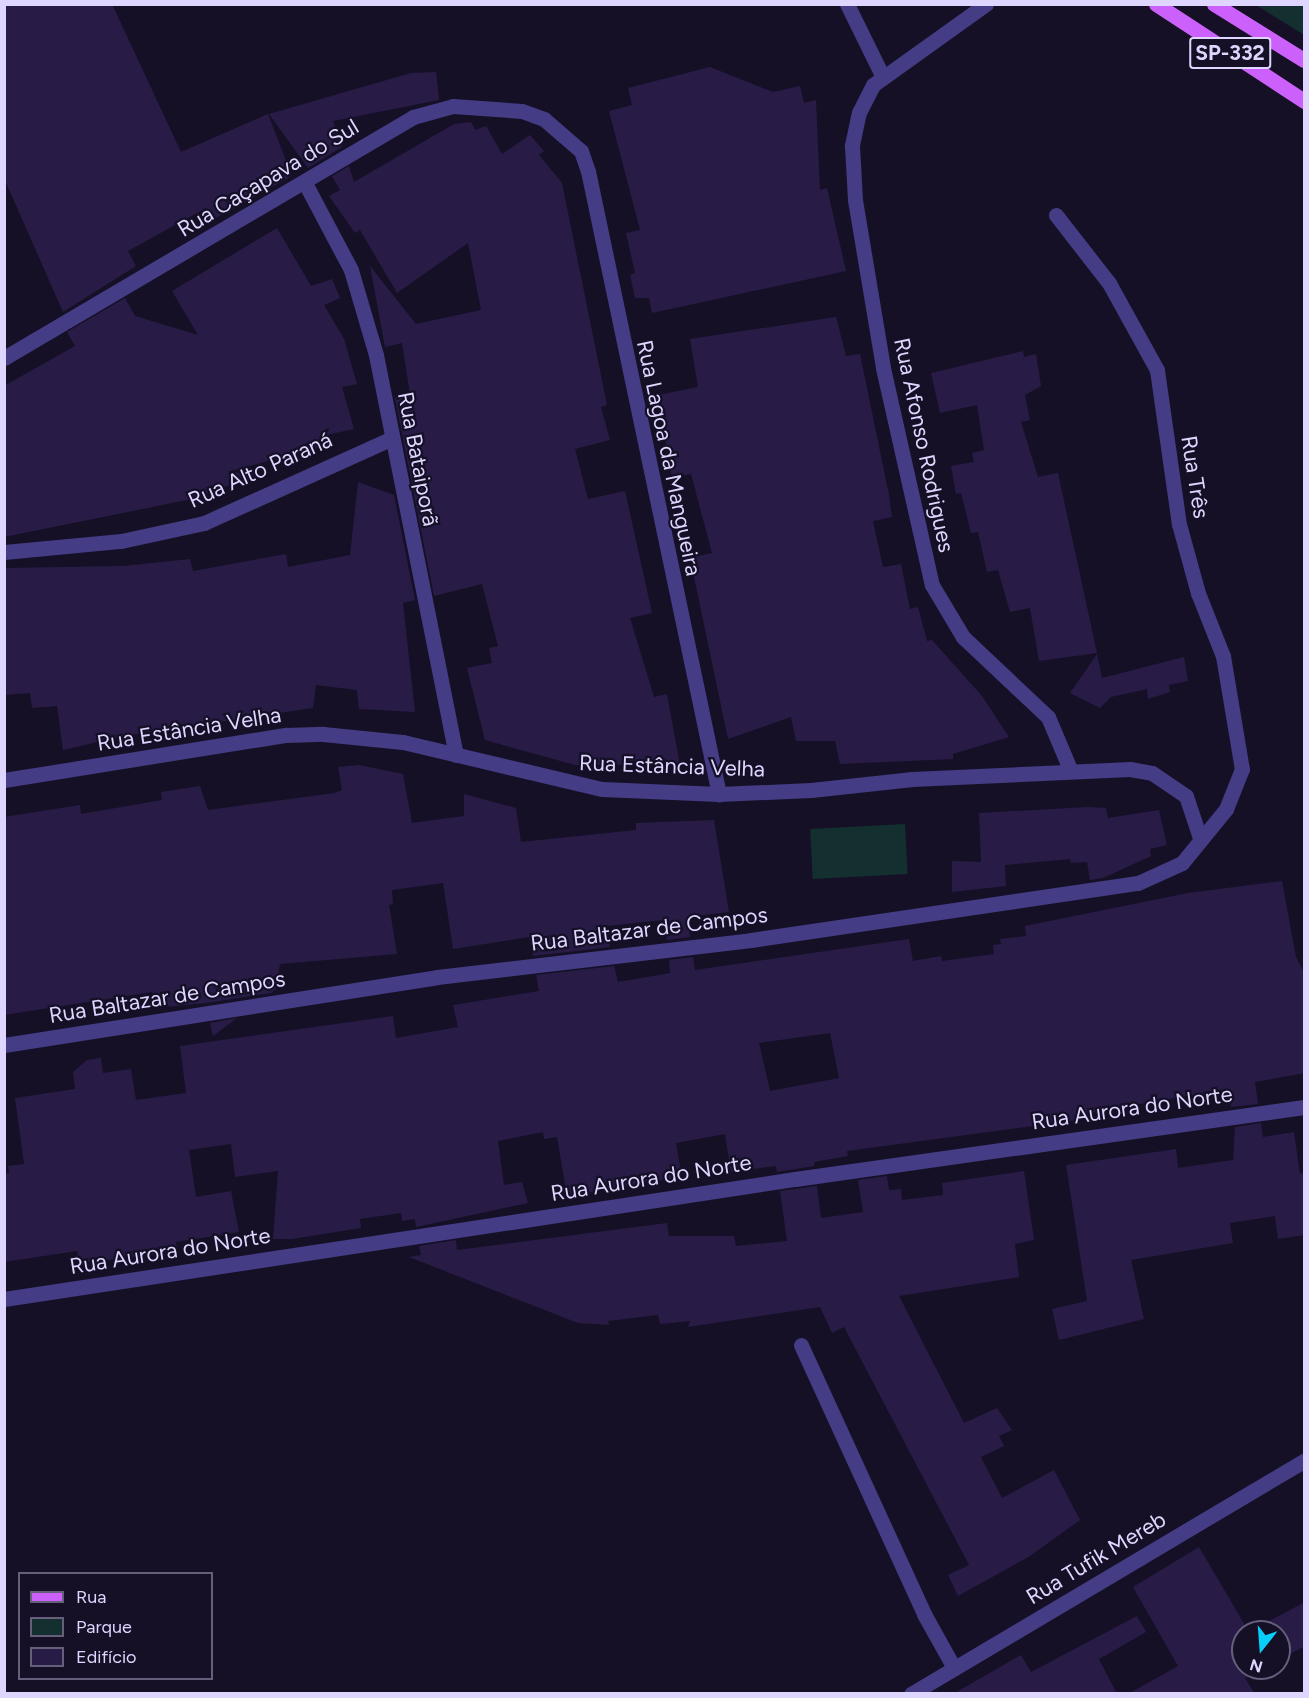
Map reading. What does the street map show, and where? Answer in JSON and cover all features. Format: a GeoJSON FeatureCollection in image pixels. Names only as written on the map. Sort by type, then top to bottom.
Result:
{"type":"FeatureCollection","features":[{"type":"Feature","properties":{"kind":"main road","name":"SP-332"},"geometry":{"type":"LineString","coordinates":[[1156,4],[1305,101]]}},
{"type":"Feature","properties":{"kind":"main road","name":"SP-332"},"geometry":{"type":"LineString","coordinates":[[1214,4],[1305,60]]}},
{"type":"Feature","properties":{"kind":"street"},"geometry":{"type":"LineString","coordinates":[[848,4],[878,80],[986,4]]}},
{"type":"Feature","properties":{"kind":"street","name":"Rua Afonso Rodrigues"},"geometry":{"type":"LineString","coordinates":[[878,80],[859,112],[852,146],[855,200],[883,368],[932,585],[963,637],[1048,717],[1070,769]]}},
{"type":"Feature","properties":{"kind":"street","name":"Rua Caçapava do Sul"},"geometry":{"type":"LineString","coordinates":[[4,358],[305,183],[413,117],[453,106],[522,111],[544,119],[566,137]]}},
{"type":"Feature","properties":{"kind":"street","name":"Rua Lagoa da Mangueira"},"geometry":{"type":"LineString","coordinates":[[566,137],[581,151],[588,171],[719,794]]}},
{"type":"Feature","properties":{"kind":"street","name":"Rua Bataiporã"},"geometry":{"type":"LineString","coordinates":[[305,183],[351,270],[376,355],[390,439],[456,755]]}},
{"type":"Feature","properties":{"kind":"street","name":"Rua Três"},"geometry":{"type":"LineString","coordinates":[[1056,215],[1109,283],[1157,370],[1179,524],[1198,593],[1223,656],[1242,769]]}},
{"type":"Feature","properties":{"kind":"street","name":"Rua Alto Paraná"},"geometry":{"type":"LineString","coordinates":[[4,552],[121,541],[204,523],[390,439]]}},
{"type":"Feature","properties":{"kind":"street","name":"Rua Estância Velha"},"geometry":{"type":"LineString","coordinates":[[4,780],[286,735],[364,736],[456,755],[563,784],[719,794],[1070,769],[1130,769],[1172,783],[1196,813],[1200,838]]}},
{"type":"Feature","properties":{"kind":"street","name":"Rua Baltazar de Campos"},"geometry":{"type":"LineString","coordinates":[[4,1046],[437,977],[750,940],[1138,883],[1170,871],[1226,809],[1242,769]]}},
{"type":"Feature","properties":{"kind":"street","name":"Rua Aurora do Norte"},"geometry":{"type":"LineString","coordinates":[[4,1299],[1305,1107]]}},
{"type":"Feature","properties":{"kind":"street"},"geometry":{"type":"LineString","coordinates":[[801,1345],[924,1614],[954,1668]]}},
{"type":"Feature","properties":{"kind":"street","name":"Rua Tufik Mereb"},"geometry":{"type":"LineString","coordinates":[[910,1694],[1305,1461]]}},
{"type":"Feature","properties":{"kind":"green space"},"geometry":{"type":"Polygon","coordinates":[[[1256,5],[1304,5],[1304,35],[1256,5]]]}},
{"type":"Feature","properties":{"kind":"green space"},"geometry":{"type":"Polygon","coordinates":[[[905,824],[908,874],[813,879],[810,829],[905,824]]]}},
{"type":"Feature","properties":{"kind":"building"},"geometry":{"type":"Polygon","coordinates":[[[4,4],[112,4],[181,152],[268,114],[292,176],[212,220],[206,208],[128,251],[136,266],[63,312],[4,178],[4,4]]]}},
{"type":"Feature","properties":{"kind":"building"},"geometry":{"type":"Polygon","coordinates":[[[710,67],[773,92],[800,86],[804,103],[816,100],[820,190],[827,188],[846,271],[652,313],[649,298],[635,298],[630,275],[635,273],[626,233],[640,230],[609,111],[632,105],[628,88],[710,67]]]}},
{"type":"Feature","properties":{"kind":"building"},"geometry":{"type":"Polygon","coordinates":[[[436,72],[439,100],[333,121],[342,147],[308,168],[269,114],[411,73],[436,72]]]}},
{"type":"Feature","properties":{"kind":"building"},"geometry":{"type":"Polygon","coordinates":[[[471,122],[475,130],[486,126],[502,154],[530,135],[544,151],[539,155],[562,183],[607,405],[601,407],[610,440],[575,449],[588,499],[625,491],[652,613],[630,618],[654,697],[667,694],[680,765],[575,765],[485,740],[467,668],[492,663],[489,648],[498,646],[482,584],[434,596],[395,398],[410,394],[402,343],[385,347],[370,266],[416,324],[481,310],[468,243],[397,293],[360,230],[355,233],[329,196],[340,190],[332,176],[349,166],[354,182],[454,124],[471,122]]]}},
{"type":"Feature","properties":{"kind":"building"},"geometry":{"type":"Polygon","coordinates":[[[277,228],[311,286],[332,279],[340,298],[324,305],[344,339],[357,384],[342,387],[354,429],[322,436],[325,446],[227,472],[259,474],[192,499],[4,537],[4,386],[75,346],[67,332],[125,298],[135,316],[198,335],[172,291],[277,228]]]}},
{"type":"Feature","properties":{"kind":"building"},"geometry":{"type":"Polygon","coordinates":[[[836,317],[846,356],[860,354],[889,495],[892,517],[873,521],[883,567],[901,564],[910,609],[918,607],[927,641],[932,640],[982,696],[1009,737],[953,754],[953,759],[840,764],[835,741],[796,741],[791,717],[728,739],[690,558],[712,553],[691,474],[672,478],[658,395],[698,387],[690,339],[836,317]]]}},
{"type":"Feature","properties":{"kind":"building"},"geometry":{"type":"Polygon","coordinates":[[[1023,351],[1024,357],[1036,354],[1041,386],[1025,395],[1030,420],[1021,422],[1038,477],[1058,473],[1097,653],[1039,661],[1030,608],[1010,612],[998,570],[987,572],[978,532],[971,533],[961,493],[956,494],[951,466],[974,462],[972,453],[984,450],[977,405],[940,413],[931,373],[1023,351]]]}},
{"type":"Feature","properties":{"kind":"building"},"geometry":{"type":"Polygon","coordinates":[[[358,482],[394,495],[415,600],[403,603],[415,712],[359,709],[357,690],[316,685],[313,708],[123,736],[63,750],[57,706],[32,708],[30,693],[4,695],[4,568],[124,566],[190,559],[193,571],[286,554],[288,567],[350,555],[358,482]]]}},
{"type":"Feature","properties":{"kind":"building"},"geometry":{"type":"Polygon","coordinates":[[[1097,654],[1102,678],[1184,657],[1188,681],[1169,685],[1170,692],[1148,699],[1147,689],[1111,697],[1100,708],[1070,693],[1097,654]]]}},
{"type":"Feature","properties":{"kind":"building"},"geometry":{"type":"Polygon","coordinates":[[[359,765],[403,774],[412,823],[464,816],[464,794],[516,808],[521,842],[636,830],[636,823],[714,820],[729,912],[687,917],[690,937],[667,940],[664,920],[606,926],[610,947],[533,956],[529,937],[453,949],[443,883],[392,890],[393,904],[389,905],[397,954],[280,964],[276,989],[271,993],[155,1008],[152,992],[4,1015],[4,817],[80,805],[81,814],[162,800],[161,792],[200,786],[208,810],[335,793],[342,790],[338,767],[359,765]]]}},
{"type":"Feature","properties":{"kind":"building"},"geometry":{"type":"Polygon","coordinates":[[[1106,808],[1108,818],[1159,810],[1167,845],[1150,849],[1151,856],[1103,878],[1090,880],[1087,862],[1071,863],[1070,859],[1005,865],[1006,886],[952,892],[952,861],[981,862],[979,813],[1106,808]]]}},
{"type":"Feature","properties":{"kind":"building"},"geometry":{"type":"Polygon","coordinates":[[[1282,881],[1296,957],[1305,975],[1305,1073],[1255,1082],[1258,1104],[1231,1107],[1229,1091],[1186,1096],[1083,1114],[1084,1119],[847,1151],[848,1156],[814,1162],[814,1166],[777,1172],[776,1166],[731,1172],[725,1134],[676,1143],[682,1177],[567,1196],[557,1137],[544,1139],[543,1132],[498,1141],[504,1185],[522,1182],[528,1203],[416,1227],[415,1219],[402,1221],[401,1213],[360,1219],[361,1228],[292,1239],[273,1239],[278,1171],[235,1177],[231,1144],[189,1150],[196,1197],[231,1191],[239,1232],[176,1242],[177,1248],[159,1250],[160,1254],[79,1263],[77,1251],[4,1262],[4,1174],[9,1173],[8,1166],[24,1164],[15,1098],[75,1089],[73,1072],[87,1060],[101,1058],[103,1073],[131,1069],[136,1100],[186,1093],[180,1046],[393,1016],[396,1038],[458,1027],[453,1005],[539,991],[536,975],[614,966],[618,982],[670,973],[669,960],[693,957],[695,970],[909,939],[913,961],[941,956],[942,961],[994,954],[993,945],[1001,944],[1000,939],[1026,936],[1025,926],[1188,893],[1282,881]],[[830,1033],[759,1043],[770,1091],[839,1078],[830,1033]]]}},
{"type":"Feature","properties":{"kind":"building"},"geometry":{"type":"Polygon","coordinates":[[[237,1018],[213,1036],[210,1023],[237,1018]]]}},
{"type":"Feature","properties":{"kind":"building"},"geometry":{"type":"Polygon","coordinates":[[[1261,1123],[1263,1137],[1294,1132],[1300,1174],[1305,1173],[1305,1235],[1278,1239],[1275,1216],[1230,1223],[1233,1243],[1131,1260],[1144,1319],[1059,1340],[1052,1309],[1087,1301],[1066,1165],[1176,1149],[1178,1168],[1233,1160],[1235,1127],[1261,1123]]]}},
{"type":"Feature","properties":{"kind":"building"},"geometry":{"type":"Polygon","coordinates":[[[1024,1171],[1034,1240],[1015,1244],[1019,1277],[899,1296],[964,1423],[997,1408],[1012,1430],[999,1436],[1004,1446],[981,1457],[1002,1498],[1054,1470],[1080,1520],[1030,1556],[958,1596],[948,1575],[969,1565],[844,1327],[832,1333],[820,1307],[688,1327],[690,1321],[660,1324],[658,1315],[608,1321],[609,1325],[578,1323],[409,1257],[421,1255],[419,1246],[456,1240],[457,1250],[667,1223],[669,1236],[734,1236],[736,1246],[787,1241],[780,1191],[817,1186],[821,1218],[863,1212],[858,1180],[887,1176],[889,1190],[901,1189],[902,1200],[943,1195],[942,1183],[1024,1171]]]}},
{"type":"Feature","properties":{"kind":"building"},"geometry":{"type":"Polygon","coordinates":[[[1199,1547],[1242,1620],[1231,1620],[1231,1680],[1246,1680],[1255,1694],[1128,1694],[1178,1666],[1133,1587],[1199,1547]]]}},
{"type":"Feature","properties":{"kind":"building"},"geometry":{"type":"Polygon","coordinates":[[[1305,1602],[1305,1646],[1291,1654],[1291,1620],[1271,1620],[1305,1602]]]}},
{"type":"Feature","properties":{"kind":"building"},"geometry":{"type":"Polygon","coordinates":[[[1137,1616],[1146,1632],[1099,1659],[1117,1694],[953,1694],[1021,1655],[1031,1672],[1137,1616]]]}}]}
